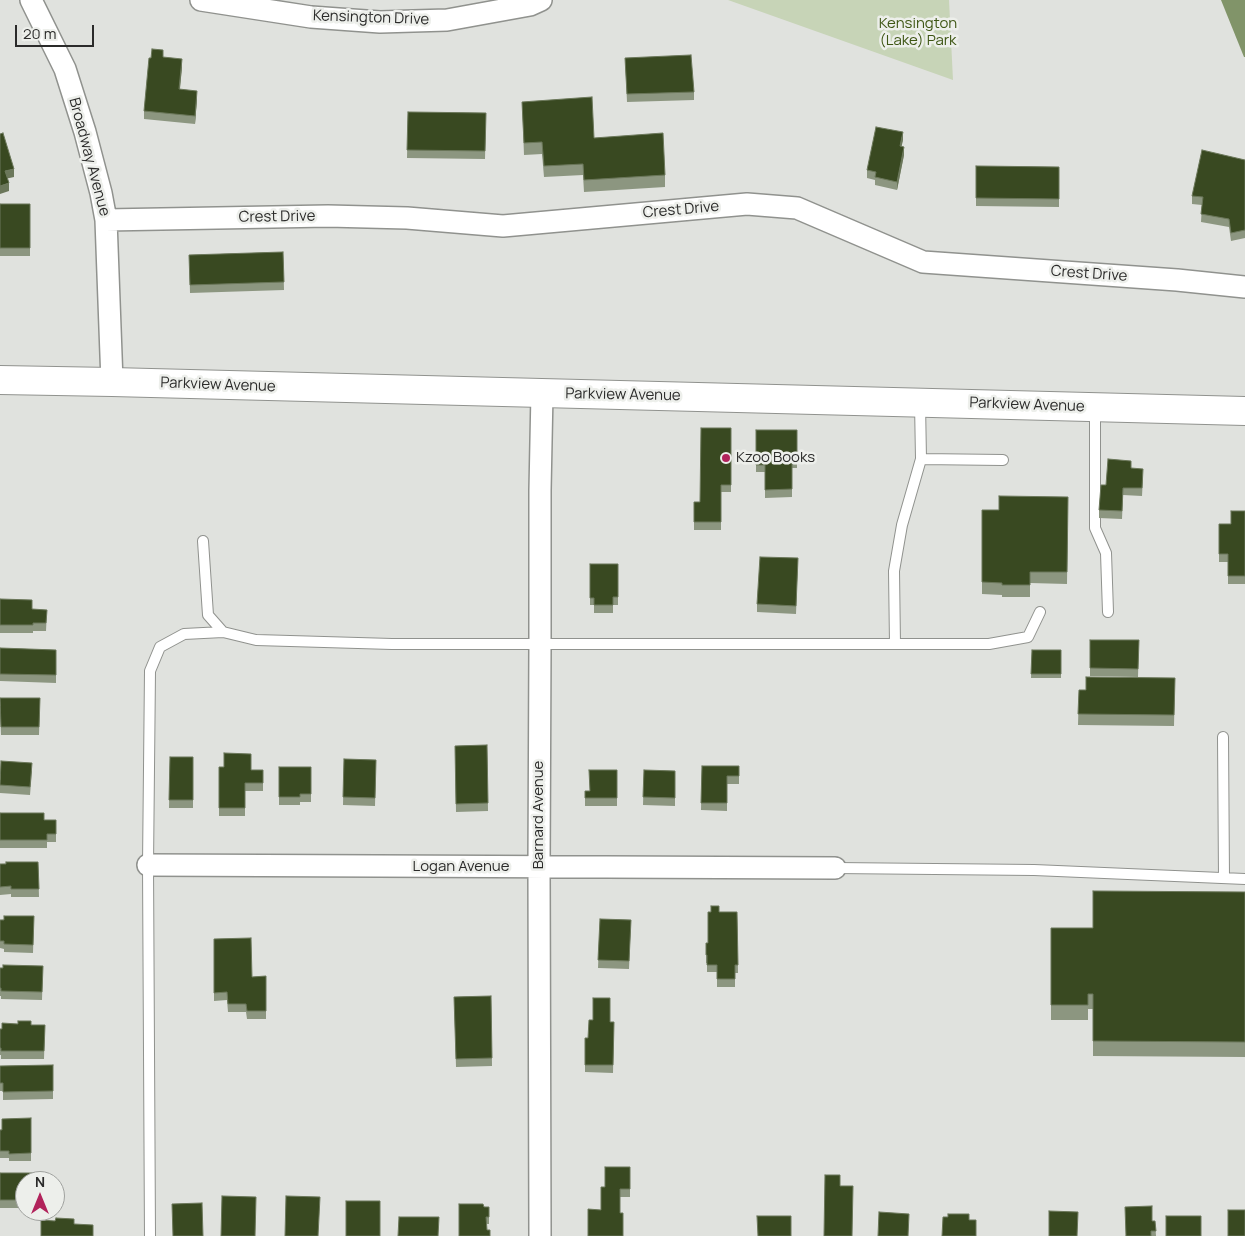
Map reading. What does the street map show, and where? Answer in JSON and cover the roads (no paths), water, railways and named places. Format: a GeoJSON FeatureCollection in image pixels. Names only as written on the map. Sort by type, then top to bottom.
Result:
{"type":"FeatureCollection","features":[{"type":"Feature","properties":{"kind":"street","name":"Broadway Avenue"},"geometry":{"type":"LineString","coordinates":[[31,0],[65,69],[85,132],[101,193],[106,220],[112,382]]}},
{"type":"Feature","properties":{"kind":"street","name":"Kensington Drive"},"geometry":{"type":"LineString","coordinates":[[201,0],[311,17],[380,22],[447,20],[530,5],[541,0]]}},
{"type":"Feature","properties":{"kind":"street","name":"Crest Drive"},"geometry":{"type":"LineString","coordinates":[[106,220],[328,216],[407,218],[504,226],[748,204],[797,208],[923,262],[1167,279],[1245,287]]}},
{"type":"Feature","properties":{"kind":"street","name":"Parkview Avenue"},"geometry":{"type":"LineString","coordinates":[[0,380],[1245,411]]}},
{"type":"Feature","properties":{"kind":"street","name":"Barnard Avenue"},"geometry":{"type":"LineString","coordinates":[[540,1236],[539,867],[542,393]]}},
{"type":"Feature","properties":{"kind":"street","name":"Logan Avenue"},"geometry":{"type":"LineString","coordinates":[[148,865],[835,868]]}},
{"type":"Feature","properties":{"kind":"lane"},"geometry":{"type":"LineString","coordinates":[[895,644],[894,571],[902,525],[921,459],[920,402]]}},
{"type":"Feature","properties":{"kind":"lane"},"geometry":{"type":"LineString","coordinates":[[1095,407],[1095,528],[1106,553],[1108,612]]}},
{"type":"Feature","properties":{"kind":"lane"},"geometry":{"type":"LineString","coordinates":[[921,459],[1003,460]]}},
{"type":"Feature","properties":{"kind":"lane"},"geometry":{"type":"LineString","coordinates":[[203,541],[208,614],[223,632]]}},
{"type":"Feature","properties":{"kind":"lane"},"geometry":{"type":"LineString","coordinates":[[150,1236],[148,865],[150,671],[160,647],[184,634],[223,632],[256,640],[392,644],[989,644],[1028,637],[1040,612]]}},
{"type":"Feature","properties":{"kind":"lane"},"geometry":{"type":"LineString","coordinates":[[1223,737],[1224,878]]}},
{"type":"Feature","properties":{"kind":"lane"},"geometry":{"type":"LineString","coordinates":[[835,868],[1034,870],[1245,879]]}},
{"type":"Feature","properties":{"kind":"place","name":"Kzoo Books"},"geometry":{"type":"Point","coordinates":[726,458]}},
{"type":"Feature","properties":{"kind":"park label","name":"Kensington (Lake) Park"},"geometry":{"type":"Point","coordinates":[918,32]}}]}
